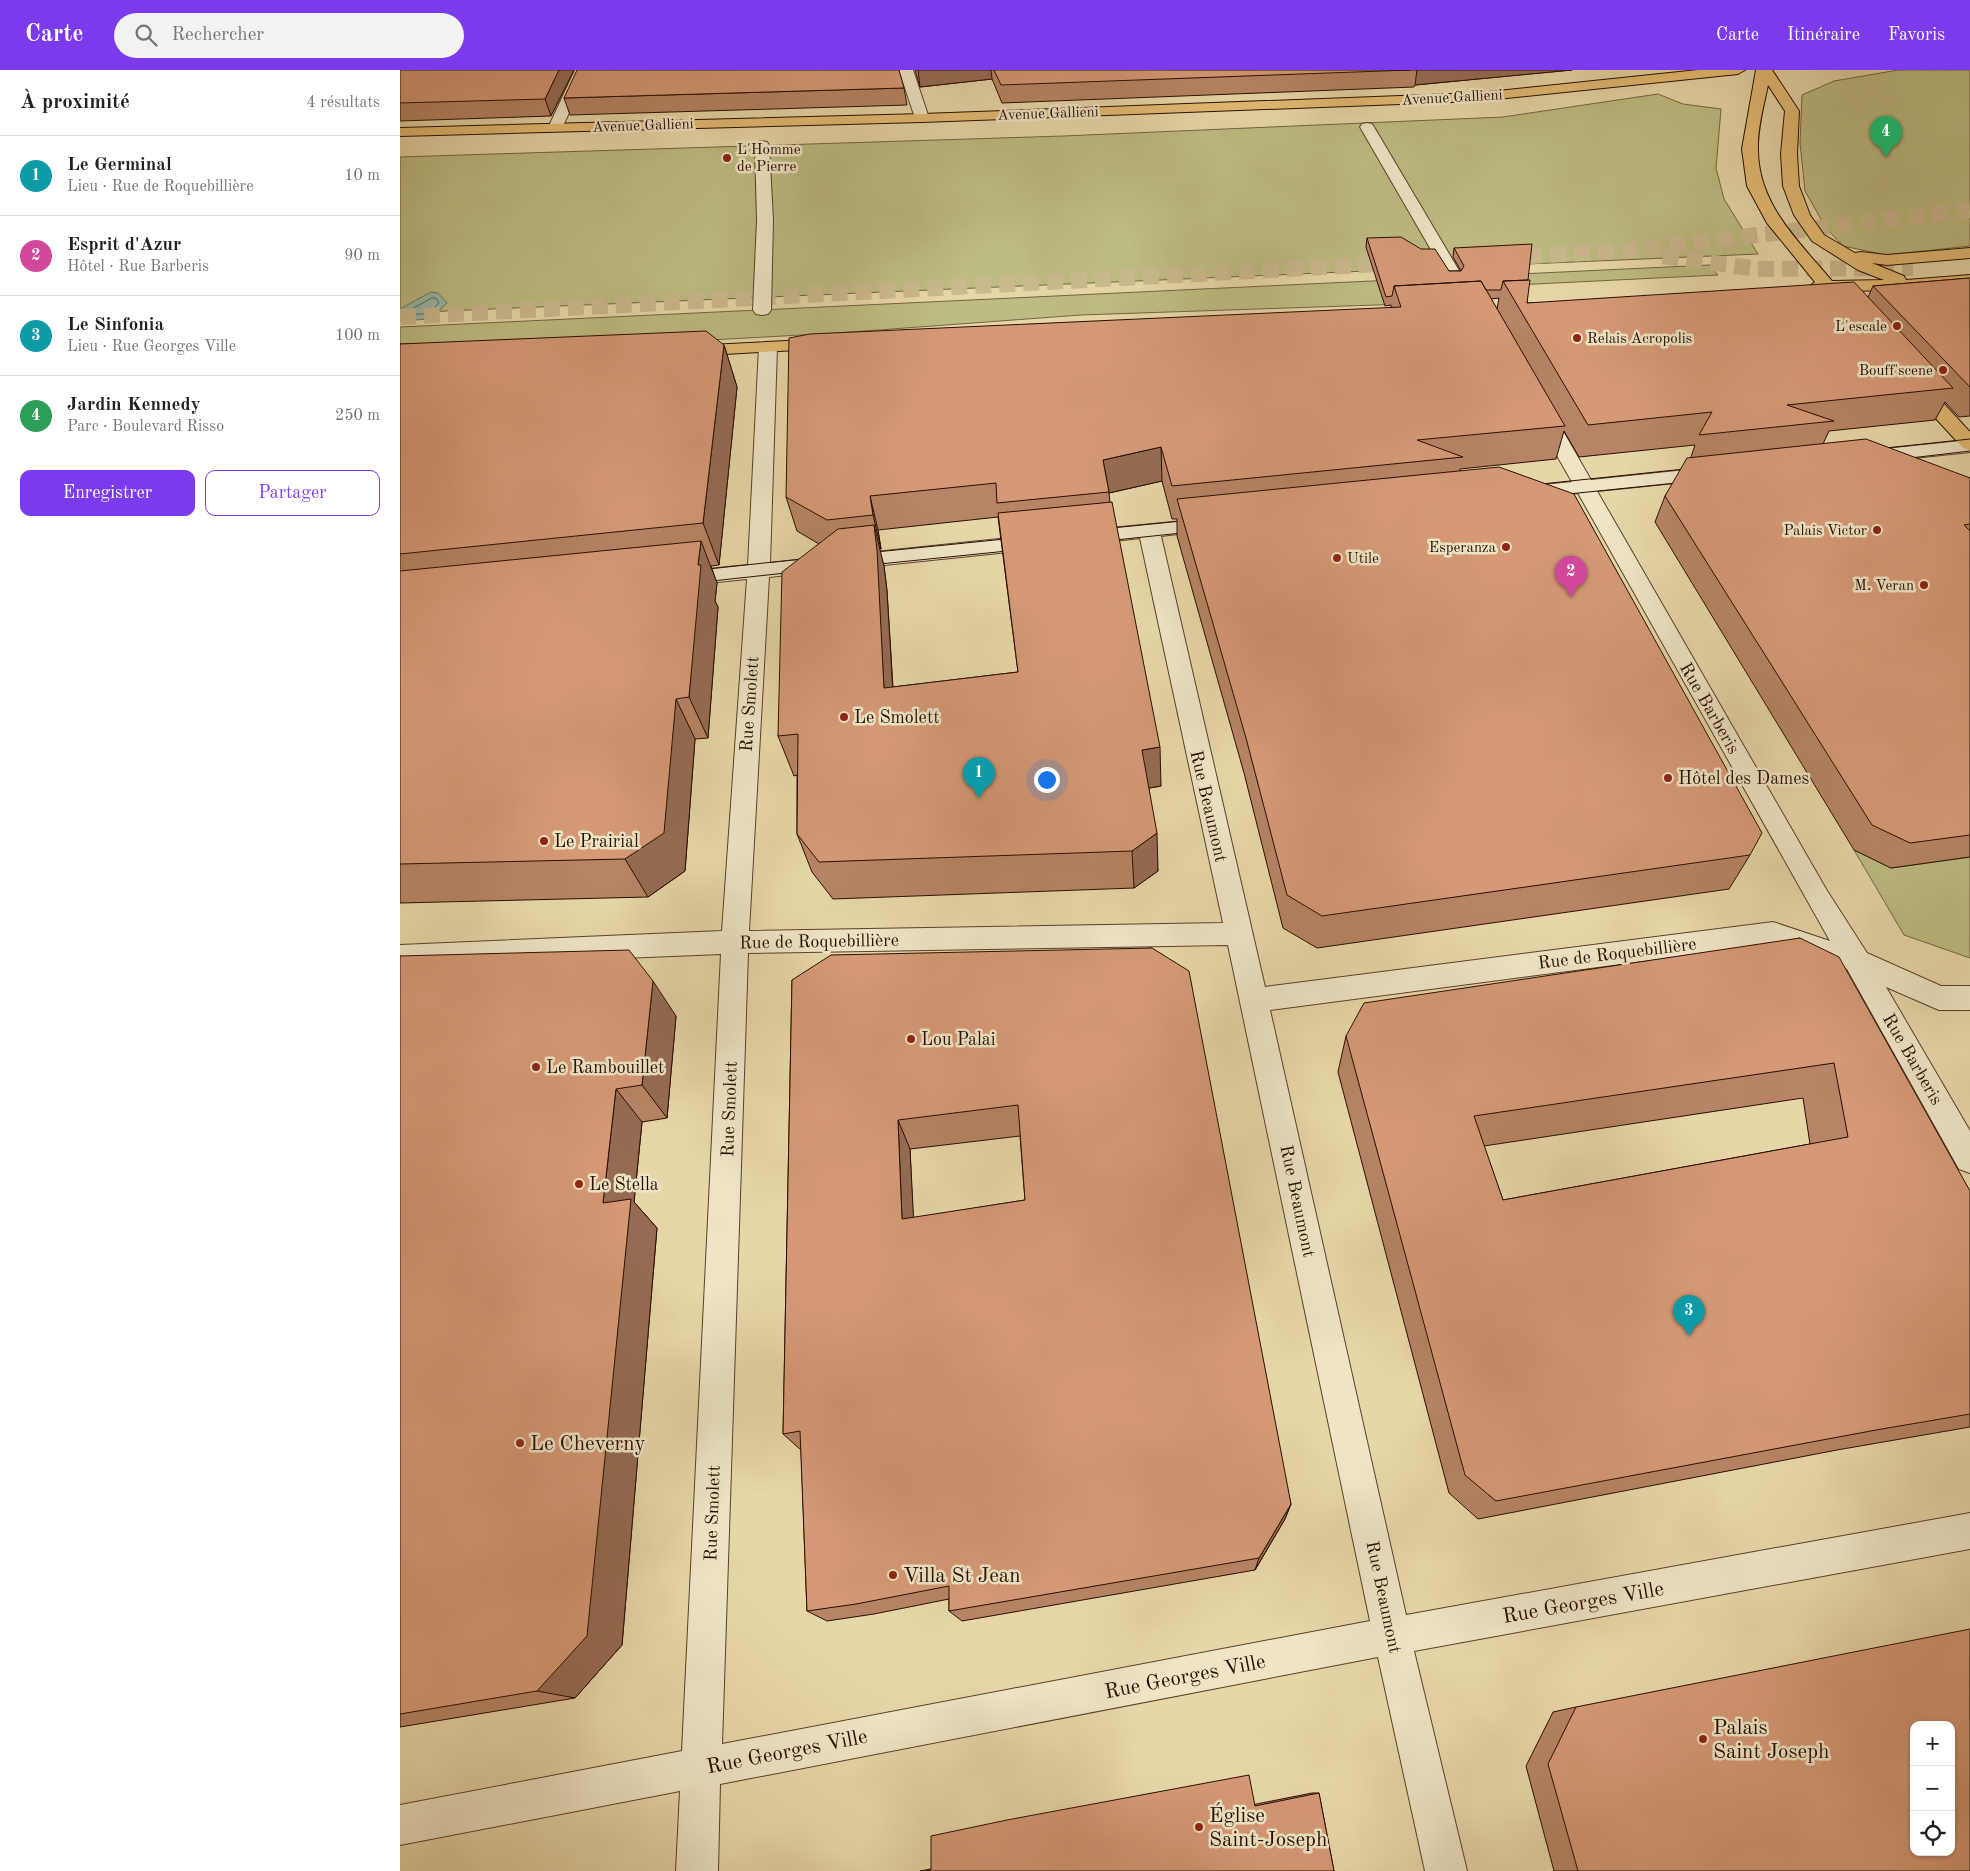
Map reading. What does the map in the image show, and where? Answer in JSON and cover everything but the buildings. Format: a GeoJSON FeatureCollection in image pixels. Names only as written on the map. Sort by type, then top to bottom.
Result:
{"type":"FeatureCollection","features":[{"type":"Feature","properties":{"kind":"main road","name":"Avenue Gallieni"},"geometry":{"type":"LineString","coordinates":[[400,132],[922,118],[1480,97],[1698,72],[1738,70]]}},
{"type":"Feature","properties":{"kind":"main road"},"geometry":{"type":"LineString","coordinates":[[1764,70],[1792,111],[1789,154],[1791,186],[1802,215],[1818,238],[1864,266],[1911,276],[1970,280]]}},
{"type":"Feature","properties":{"kind":"main road"},"geometry":{"type":"LineString","coordinates":[[1764,70],[1750,149],[1755,186],[1773,220],[1845,308]]}},
{"type":"Feature","properties":{"kind":"main road"},"geometry":{"type":"LineString","coordinates":[[1839,250],[1862,258],[1887,260],[1970,253]]}},
{"type":"Feature","properties":{"kind":"main road"},"geometry":{"type":"LineString","coordinates":[[1798,286],[1911,276],[1970,263]]}},
{"type":"Feature","properties":{"kind":"main road"},"geometry":{"type":"LineString","coordinates":[[668,352],[842,343]]}},
{"type":"Feature","properties":{"kind":"main road"},"geometry":{"type":"LineString","coordinates":[[1904,372],[1970,445]]}},
{"type":"Feature","properties":{"kind":"street"},"geometry":{"type":"LineString","coordinates":[[554,128],[582,70]]}},
{"type":"Feature","properties":{"kind":"street"},"geometry":{"type":"LineString","coordinates":[[906,70],[922,118]]}},
{"type":"Feature","properties":{"kind":"street"},"geometry":{"type":"LineString","coordinates":[[1367,127],[1454,274]]}},
{"type":"Feature","properties":{"kind":"street"},"geometry":{"type":"LineString","coordinates":[[762,145],[765,220],[762,310]]}},
{"type":"Feature","properties":{"kind":"street","name":"Rue Smolett"},"geometry":{"type":"LineString","coordinates":[[697,1871],[735,942],[757,570],[761,536],[768,347]]}},
{"type":"Feature","properties":{"kind":"street","name":"Rue Barberis"},"geometry":{"type":"LineString","coordinates":[[1533,398],[1817,896],[1857,961],[1970,1159]]}},
{"type":"Feature","properties":{"kind":"street"},"geometry":{"type":"LineString","coordinates":[[1851,458],[1970,445]]}},
{"type":"Feature","properties":{"kind":"street"},"geometry":{"type":"LineString","coordinates":[[1505,494],[1732,471]]}},
{"type":"Feature","properties":{"kind":"street"},"geometry":{"type":"LineString","coordinates":[[658,581],[1238,522]]}},
{"type":"Feature","properties":{"kind":"street","name":"Rue Beaumont"},"geometry":{"type":"LineString","coordinates":[[1148,531],[1254,1000],[1392,1636],[1446,1871]]}},
{"type":"Feature","properties":{"kind":"street","name":"Rue de Roquebillière"},"geometry":{"type":"LineString","coordinates":[[1254,1000],[1774,933],[1857,961],[1940,998],[1970,998]]}},
{"type":"Feature","properties":{"kind":"street","name":"Rue de Roquebillière"},"geometry":{"type":"LineString","coordinates":[[400,956],[735,942],[1238,934]]}},
{"type":"Feature","properties":{"kind":"street","name":"Rue Georges Ville"},"geometry":{"type":"LineString","coordinates":[[400,1825],[1392,1636],[1970,1531]]}},
{"type":"Feature","properties":{"kind":"shaded area"},"geometry":{"type":"Polygon","coordinates":[[[1898,70],[1970,70],[1970,246],[1886,255],[1843,246],[1826,228],[1805,191],[1800,143],[1802,95],[1834,81],[1898,70]]]}},
{"type":"Feature","properties":{"kind":"shaded area"},"geometry":{"type":"Polygon","coordinates":[[[1658,94],[1683,104],[1721,109],[1716,168],[1724,199],[1758,254],[400,313],[400,157],[1063,136],[1503,117],[1658,94]]]}},
{"type":"Feature","properties":{"kind":"shaded area"},"geometry":{"type":"Polygon","coordinates":[[[1710,265],[1718,275],[1495,286],[1405,304],[1081,315],[838,333],[400,357],[400,327],[1710,265]]]}},
{"type":"Feature","properties":{"kind":"shaded area"},"geometry":{"type":"Polygon","coordinates":[[[1854,850],[1891,868],[1970,857],[1970,958],[1904,935],[1854,850]]]}},
{"type":"Feature","properties":{"kind":"water"},"geometry":{"type":"Polygon","coordinates":[[[431,292],[438,293],[447,303],[429,319],[400,321],[400,309],[431,292]]]}},
{"type":"Feature","properties":{"kind":"tunnel"},"geometry":{"type":"LineString","coordinates":[[400,317],[1622,251],[1970,210]]}},
{"type":"Feature","properties":{"kind":"tunnel"},"geometry":{"type":"LineString","coordinates":[[1663,256],[1758,269],[1913,268]]}},
{"type":"Feature","properties":{"kind":"tram line"},"geometry":{"type":"LineString","coordinates":[[1876,449],[1970,439]]}},
{"type":"Feature","properties":{"kind":"tram line"},"geometry":{"type":"LineString","coordinates":[[1902,459],[1970,451]]}},
{"type":"Feature","properties":{"kind":"tram line"},"geometry":{"type":"LineString","coordinates":[[1532,485],[1694,468]]}},
{"type":"Feature","properties":{"kind":"tram line"},"geometry":{"type":"LineString","coordinates":[[1559,495],[1686,482]]}},
{"type":"Feature","properties":{"kind":"tram line"},"geometry":{"type":"LineString","coordinates":[[1102,529],[1192,520]]}},
{"type":"Feature","properties":{"kind":"tram line"},"geometry":{"type":"LineString","coordinates":[[1106,541],[1191,532]]}},
{"type":"Feature","properties":{"kind":"tram line"},"geometry":{"type":"LineString","coordinates":[[866,553],[1015,538]]}},
{"type":"Feature","properties":{"kind":"tram line"},"geometry":{"type":"LineString","coordinates":[[870,565],[1017,550]]}},
{"type":"Feature","properties":{"kind":"tram line"},"geometry":{"type":"LineString","coordinates":[[699,570],[811,558]]}},
{"type":"Feature","properties":{"kind":"tram line"},"geometry":{"type":"LineString","coordinates":[[703,582],[795,572]]}},
{"type":"Feature","properties":{"kind":"place","name":"Jardin Kennedy"},"geometry":{"type":"Point","coordinates":[1886,157]}},
{"type":"Feature","properties":{"kind":"place","name":"L'Homme de Pierre"},"geometry":{"type":"Point","coordinates":[727,158]}},
{"type":"Feature","properties":{"kind":"place","name":"L'escale"},"geometry":{"type":"Point","coordinates":[1897,326]}},
{"type":"Feature","properties":{"kind":"place","name":"Relais Acropolis"},"geometry":{"type":"Point","coordinates":[1577,338]}},
{"type":"Feature","properties":{"kind":"place","name":"Bouff'scene"},"geometry":{"type":"Point","coordinates":[1943,370]}},
{"type":"Feature","properties":{"kind":"place","name":"Palais Victor"},"geometry":{"type":"Point","coordinates":[1877,530]}},
{"type":"Feature","properties":{"kind":"place","name":"Esperanza"},"geometry":{"type":"Point","coordinates":[1506,547]}},
{"type":"Feature","properties":{"kind":"place","name":"Utile"},"geometry":{"type":"Point","coordinates":[1337,558]}},
{"type":"Feature","properties":{"kind":"place","name":"M. Veran"},"geometry":{"type":"Point","coordinates":[1924,585]}},
{"type":"Feature","properties":{"kind":"place","name":"Esprit d'Azur"},"geometry":{"type":"Point","coordinates":[1571,597]}},
{"type":"Feature","properties":{"kind":"place","name":"Le Smolett"},"geometry":{"type":"Point","coordinates":[844,717]}},
{"type":"Feature","properties":{"kind":"place","name":"Hôtel des Dames"},"geometry":{"type":"Point","coordinates":[1668,778]}},
{"type":"Feature","properties":{"kind":"place","name":"Le Germinal"},"geometry":{"type":"Point","coordinates":[979,798]}},
{"type":"Feature","properties":{"kind":"place","name":"Le Prairial"},"geometry":{"type":"Point","coordinates":[544,841]}},
{"type":"Feature","properties":{"kind":"place","name":"Lou Palai"},"geometry":{"type":"Point","coordinates":[911,1039]}},
{"type":"Feature","properties":{"kind":"place","name":"Le Rambouillet"},"geometry":{"type":"Point","coordinates":[536,1067]}},
{"type":"Feature","properties":{"kind":"place","name":"Le Stella"},"geometry":{"type":"Point","coordinates":[579,1184]}},
{"type":"Feature","properties":{"kind":"place","name":"Le Sinfonia"},"geometry":{"type":"Point","coordinates":[1689,1336]}},
{"type":"Feature","properties":{"kind":"place","name":"Le Cheverny"},"geometry":{"type":"Point","coordinates":[520,1443]}},
{"type":"Feature","properties":{"kind":"place","name":"Villa St Jean"},"geometry":{"type":"Point","coordinates":[893,1575]}},
{"type":"Feature","properties":{"kind":"place","name":"Palais Saint Joseph"},"geometry":{"type":"Point","coordinates":[1703,1739]}},
{"type":"Feature","properties":{"kind":"place","name":"Église Saint-Joseph"},"geometry":{"type":"Point","coordinates":[1199,1827]}}]}
